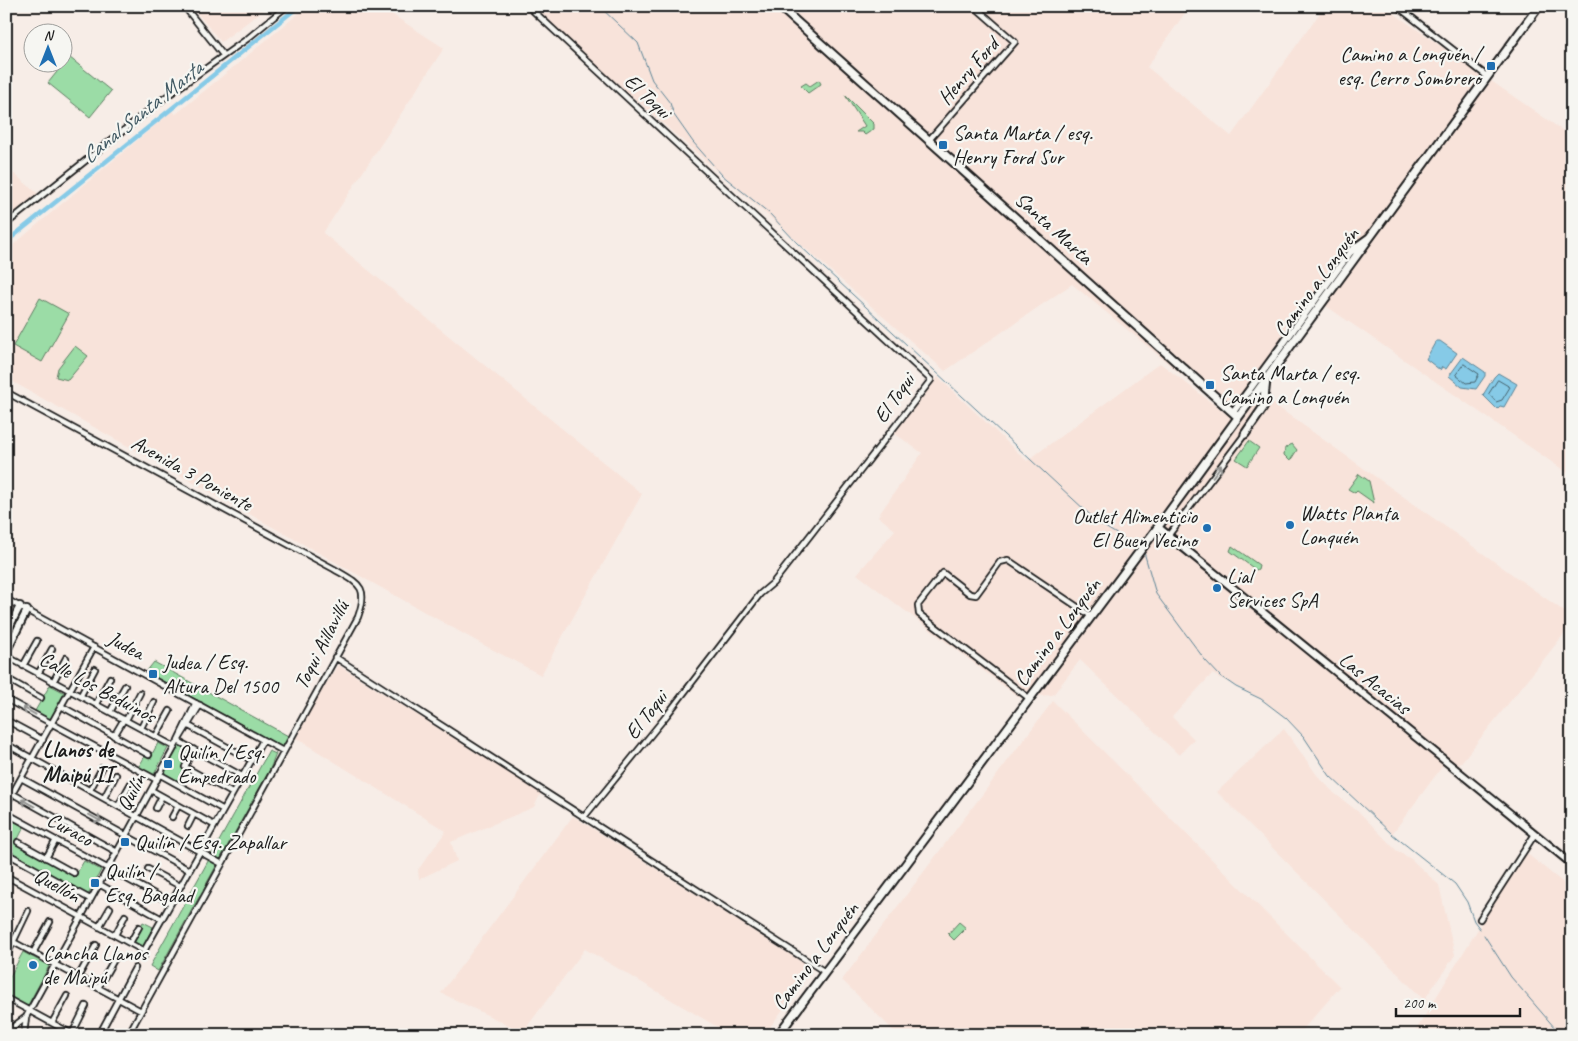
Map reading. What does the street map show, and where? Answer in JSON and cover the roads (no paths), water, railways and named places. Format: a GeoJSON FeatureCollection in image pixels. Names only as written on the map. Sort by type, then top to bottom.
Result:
{"type":"FeatureCollection","features":[{"type":"Feature","properties":{"kind":"main road","name":"Santa Marta"},"geometry":{"type":"LineString","coordinates":[[779,6],[1235,415]]}},
{"type":"Feature","properties":{"kind":"main road","name":"Camino a Lonquén"},"geometry":{"type":"LineString","coordinates":[[1235,415],[1266,380],[1539,6]]}},
{"type":"Feature","properties":{"kind":"main road"},"geometry":{"type":"LineString","coordinates":[[1351,251],[1372,236]]}},
{"type":"Feature","properties":{"kind":"main road","name":"Camino a Lonquén"},"geometry":{"type":"LineString","coordinates":[[778,1035],[1158,527],[1351,251]]}},
{"type":"Feature","properties":{"kind":"main road"},"geometry":{"type":"LineString","coordinates":[[1244,434],[1263,408],[1266,380]]}},
{"type":"Feature","properties":{"kind":"main road","name":"Las Acacias"},"geometry":{"type":"LineString","coordinates":[[1158,527],[1572,864]]}},
{"type":"Feature","properties":{"kind":"main road"},"geometry":{"type":"LineString","coordinates":[[7,631],[20,606]]}},
{"type":"Feature","properties":{"kind":"main road"},"geometry":{"type":"LineString","coordinates":[[6,652],[27,610]]}},
{"type":"Feature","properties":{"kind":"main road"},"geometry":{"type":"LineString","coordinates":[[6,1031],[13,1035]]}},
{"type":"Feature","properties":{"kind":"street"},"geometry":{"type":"LineString","coordinates":[[184,6],[224,55]]}},
{"type":"Feature","properties":{"kind":"street"},"geometry":{"type":"LineString","coordinates":[[6,224],[157,104],[180,90],[224,55],[248,39],[287,6]]}},
{"type":"Feature","properties":{"kind":"street","name":"El Toqui"},"geometry":{"type":"LineString","coordinates":[[528,6],[931,380],[773,583],[760,594],[662,722],[584,817]]}},
{"type":"Feature","properties":{"kind":"street","name":"Henry Ford"},"geometry":{"type":"LineString","coordinates":[[929,140],[1016,42],[974,6]]}},
{"type":"Feature","properties":{"kind":"street"},"geometry":{"type":"LineString","coordinates":[[1397,6],[1488,77]]}},
{"type":"Feature","properties":{"kind":"street","name":"Avenida 3 Poniente"},"geometry":{"type":"LineString","coordinates":[[6,392],[360,585]]}},
{"type":"Feature","properties":{"kind":"street"},"geometry":{"type":"LineString","coordinates":[[1168,536],[1244,434]]}},
{"type":"Feature","properties":{"kind":"street"},"geometry":{"type":"LineString","coordinates":[[1030,699],[917,612],[918,605],[943,573],[974,595],[978,594],[1000,562],[1008,560],[1091,616]]}},
{"type":"Feature","properties":{"kind":"street","name":"Toqui Aillavillú"},"geometry":{"type":"LineString","coordinates":[[128,1035],[336,657],[360,610],[363,594],[360,585]]}},
{"type":"Feature","properties":{"kind":"street","name":"Judea"},"geometry":{"type":"LineString","coordinates":[[6,599],[283,751]]}},
{"type":"Feature","properties":{"kind":"street"},"geometry":{"type":"LineString","coordinates":[[23,666],[37,641]]}},
{"type":"Feature","properties":{"kind":"street"},"geometry":{"type":"LineString","coordinates":[[6,805],[94,647]]}},
{"type":"Feature","properties":{"kind":"street"},"geometry":{"type":"LineString","coordinates":[[38,674],[52,649]]}},
{"type":"Feature","properties":{"kind":"street","name":"Calle Los Beduinos"},"geometry":{"type":"LineString","coordinates":[[6,656],[175,747]]}},
{"type":"Feature","properties":{"kind":"street"},"geometry":{"type":"LineString","coordinates":[[336,657],[825,972]]}},
{"type":"Feature","properties":{"kind":"street"},"geometry":{"type":"LineString","coordinates":[[53,682],[66,658]]}},
{"type":"Feature","properties":{"kind":"street"},"geometry":{"type":"LineString","coordinates":[[81,695],[95,669]]}},
{"type":"Feature","properties":{"kind":"street"},"geometry":{"type":"LineString","coordinates":[[6,678],[41,698]]}},
{"type":"Feature","properties":{"kind":"street"},"geometry":{"type":"LineString","coordinates":[[96,704],[110,678]]}},
{"type":"Feature","properties":{"kind":"street"},"geometry":{"type":"LineString","coordinates":[[110,712],[125,686]]}},
{"type":"Feature","properties":{"kind":"street"},"geometry":{"type":"LineString","coordinates":[[114,736],[140,693]]}},
{"type":"Feature","properties":{"kind":"street"},"geometry":{"type":"LineString","coordinates":[[6,699],[156,780]]}},
{"type":"Feature","properties":{"kind":"street"},"geometry":{"type":"LineString","coordinates":[[141,728],[154,702]]}},
{"type":"Feature","properties":{"kind":"street","name":"Quilín"},"geometry":{"type":"LineString","coordinates":[[178,741],[189,726],[198,704]]}},
{"type":"Feature","properties":{"kind":"street","name":"Quilín"},"geometry":{"type":"LineString","coordinates":[[6,1031],[26,1017],[30,1011],[198,704]]}},
{"type":"Feature","properties":{"kind":"street"},"geometry":{"type":"LineString","coordinates":[[61,706],[149,754]]}},
{"type":"Feature","properties":{"kind":"street"},"geometry":{"type":"LineString","coordinates":[[156,736],[170,711]]}},
{"type":"Feature","properties":{"kind":"street"},"geometry":{"type":"LineString","coordinates":[[6,720],[42,740]]}},
{"type":"Feature","properties":{"kind":"street"},"geometry":{"type":"LineString","coordinates":[[189,726],[251,760]]}},
{"type":"Feature","properties":{"kind":"street"},"geometry":{"type":"LineString","coordinates":[[99,884],[162,919],[222,809],[263,740]]}},
{"type":"Feature","properties":{"kind":"street"},"geometry":{"type":"LineString","coordinates":[[178,741],[242,776]]}},
{"type":"Feature","properties":{"kind":"street"},"geometry":{"type":"LineString","coordinates":[[6,744],[222,864]]}},
{"type":"Feature","properties":{"kind":"street"},"geometry":{"type":"LineString","coordinates":[[193,749],[185,767],[232,792]]}},
{"type":"Feature","properties":{"kind":"street"},"geometry":{"type":"LineString","coordinates":[[90,790],[102,768]]}},
{"type":"Feature","properties":{"kind":"street"},"geometry":{"type":"LineString","coordinates":[[160,774],[222,809]]}},
{"type":"Feature","properties":{"kind":"street"},"geometry":{"type":"LineString","coordinates":[[104,798],[116,775]]}},
{"type":"Feature","properties":{"kind":"street"},"geometry":{"type":"LineString","coordinates":[[22,778],[189,870]]}},
{"type":"Feature","properties":{"kind":"street"},"geometry":{"type":"LineString","coordinates":[[118,806],[131,783]]}},
{"type":"Feature","properties":{"kind":"street"},"geometry":{"type":"LineString","coordinates":[[6,790],[117,852]]}},
{"type":"Feature","properties":{"kind":"street"},"geometry":{"type":"LineString","coordinates":[[151,790],[214,825]]}},
{"type":"Feature","properties":{"kind":"street"},"geometry":{"type":"LineString","coordinates":[[156,808],[162,796]]}},
{"type":"Feature","properties":{"kind":"street"},"geometry":{"type":"LineString","coordinates":[[172,817],[178,806]]}},
{"type":"Feature","properties":{"kind":"street","name":"Curaco"},"geometry":{"type":"LineString","coordinates":[[6,813],[171,902]]}},
{"type":"Feature","properties":{"kind":"street"},"geometry":{"type":"LineString","coordinates":[[188,826],[194,814]]}},
{"type":"Feature","properties":{"kind":"street"},"geometry":{"type":"LineString","coordinates":[[1480,919],[1535,834]]}},
{"type":"Feature","properties":{"kind":"street"},"geometry":{"type":"LineString","coordinates":[[46,858],[56,840]]}},
{"type":"Feature","properties":{"kind":"street"},"geometry":{"type":"LineString","coordinates":[[18,842],[74,873]]}},
{"type":"Feature","properties":{"kind":"street"},"geometry":{"type":"LineString","coordinates":[[6,853],[90,899]]}},
{"type":"Feature","properties":{"kind":"street"},"geometry":{"type":"LineString","coordinates":[[148,869],[180,886]]}},
{"type":"Feature","properties":{"kind":"street","name":"Quellón"},"geometry":{"type":"LineString","coordinates":[[6,876],[130,943],[144,954],[162,919]]}},
{"type":"Feature","properties":{"kind":"street"},"geometry":{"type":"LineString","coordinates":[[99,927],[110,908]]}},
{"type":"Feature","properties":{"kind":"street"},"geometry":{"type":"LineString","coordinates":[[6,957],[28,911]]}},
{"type":"Feature","properties":{"kind":"street"},"geometry":{"type":"LineString","coordinates":[[115,935],[126,916]]}},
{"type":"Feature","properties":{"kind":"street"},"geometry":{"type":"LineString","coordinates":[[33,953],[50,922]]}},
{"type":"Feature","properties":{"kind":"street"},"geometry":{"type":"LineString","coordinates":[[130,943],[139,927]]}},
{"type":"Feature","properties":{"kind":"street"},"geometry":{"type":"LineString","coordinates":[[6,938],[141,1012]]}},
{"type":"Feature","properties":{"kind":"street"},"geometry":{"type":"LineString","coordinates":[[78,977],[96,945]]}},
{"type":"Feature","properties":{"kind":"street"},"geometry":{"type":"LineString","coordinates":[[98,988],[116,956]]}},
{"type":"Feature","properties":{"kind":"street"},"geometry":{"type":"LineString","coordinates":[[99,1035],[135,968]]}},
{"type":"Feature","properties":{"kind":"street"},"geometry":{"type":"LineString","coordinates":[[52,1023],[67,996]]}},
{"type":"Feature","properties":{"kind":"street"},"geometry":{"type":"LineString","coordinates":[[6,998],[73,1034],[86,1006]]}},
{"type":"Feature","properties":{"kind":"street","name":"Quilín"},"geometry":{"type":"LineString","coordinates":[[24,1035],[26,1017]]}},
{"type":"Feature","properties":{"kind":"water"},"geometry":{"type":"Polygon","coordinates":[[[1436,341],[1440,341],[1457,353],[1446,369],[1442,367],[1440,370],[1426,359],[1436,341]]]}},
{"type":"Feature","properties":{"kind":"water"},"geometry":{"type":"Polygon","coordinates":[[[1463,357],[1485,372],[1485,376],[1476,389],[1462,387],[1449,376],[1463,357]]]}},
{"type":"Feature","properties":{"kind":"water"},"geometry":{"type":"Polygon","coordinates":[[[1498,373],[1517,384],[1504,407],[1500,406],[1497,409],[1483,395],[1498,373]]]}},
{"type":"Feature","properties":{"kind":"waterway","name":"Canal Santa Marta"},"geometry":{"type":"LineString","coordinates":[[6,242],[299,6]]}},
{"type":"Feature","properties":{"kind":"waterway"},"geometry":{"type":"LineString","coordinates":[[599,6],[638,43],[652,80],[670,103],[674,115],[693,142],[722,175],[769,213],[797,243],[1100,524],[1138,547]]}},
{"type":"Feature","properties":{"kind":"waterway"},"geometry":{"type":"LineString","coordinates":[[1144,552],[1156,594],[1205,660],[1220,676],[1236,687],[1261,699],[1286,718],[1304,737],[1330,776],[1392,834],[1455,884],[1467,902],[1474,921],[1480,929]]}},
{"type":"Feature","properties":{"kind":"waterway"},"geometry":{"type":"LineString","coordinates":[[1484,935],[1511,977],[1561,1035]]}},
{"type":"Feature","properties":{"kind":"place","name":"Camino a Lonquén / esq. Cerro Sombrero"},"geometry":{"type":"Point","coordinates":[1491,66]}},
{"type":"Feature","properties":{"kind":"place","name":"Santa Marta / esq. Henry Ford Sur"},"geometry":{"type":"Point","coordinates":[943,145]}},
{"type":"Feature","properties":{"kind":"place","name":"Santa Marta / esq. Camino a Lonquén"},"geometry":{"type":"Point","coordinates":[1210,385]}},
{"type":"Feature","properties":{"kind":"place","name":"Watts Planta Lonquén"},"geometry":{"type":"Point","coordinates":[1290,525]}},
{"type":"Feature","properties":{"kind":"place","name":"Outlet Alimenticio El Buen Vecino"},"geometry":{"type":"Point","coordinates":[1207,528]}},
{"type":"Feature","properties":{"kind":"place","name":"Lial Services SpA"},"geometry":{"type":"Point","coordinates":[1217,588]}},
{"type":"Feature","properties":{"kind":"place","name":"Judea / Esq. Altura Del 1500"},"geometry":{"type":"Point","coordinates":[153,674]}},
{"type":"Feature","properties":{"kind":"place","name":"Quilín / Esq. Empedrado"},"geometry":{"type":"Point","coordinates":[168,764]}},
{"type":"Feature","properties":{"kind":"place","name":"Quilín / Esq. Zapallar"},"geometry":{"type":"Point","coordinates":[125,842]}},
{"type":"Feature","properties":{"kind":"place","name":"Quilín / Esq. Bagdad"},"geometry":{"type":"Point","coordinates":[95,883]}},
{"type":"Feature","properties":{"kind":"place","name":"Cancha Llanos de Maipú"},"geometry":{"type":"Point","coordinates":[33,965]}},
{"type":"Feature","properties":{"kind":"district","name":"Llanos de Maipú II"},"geometry":{"type":"Point","coordinates":[78,762]}}]}
